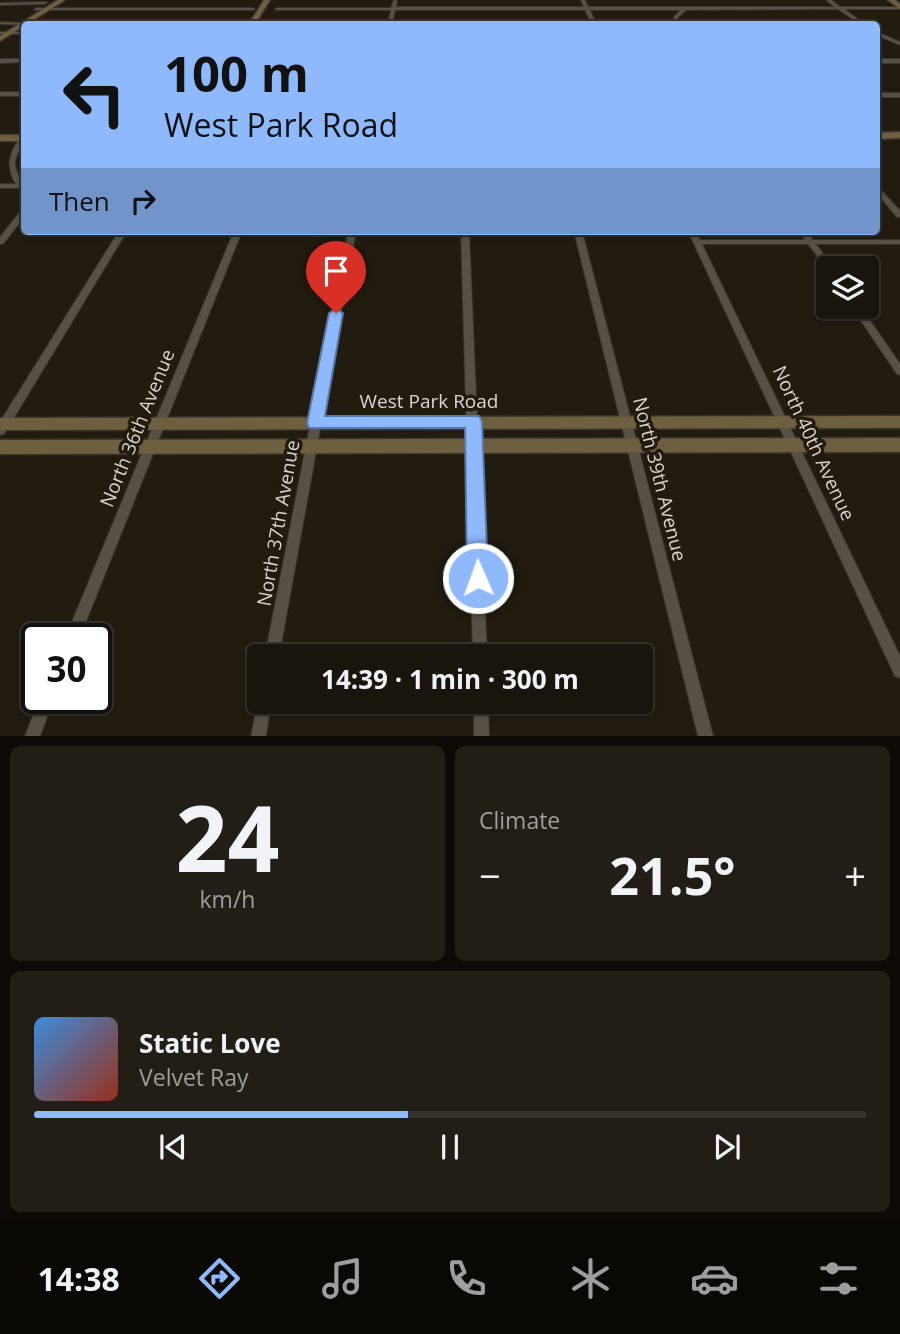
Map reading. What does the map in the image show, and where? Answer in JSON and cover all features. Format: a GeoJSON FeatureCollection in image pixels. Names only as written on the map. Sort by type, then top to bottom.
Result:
{"type":"FeatureCollection","features":[{"type":"Feature","properties":{"kind":"street"},"geometry":{"type":"LineString","coordinates":[[254,21],[267,0]]}},
{"type":"Feature","properties":{"kind":"street"},"geometry":{"type":"LineString","coordinates":[[583,0],[593,21]]}},
{"type":"Feature","properties":{"kind":"street"},"geometry":{"type":"LineString","coordinates":[[706,0],[711,8]]}},
{"type":"Feature","properties":{"kind":"street"},"geometry":{"type":"LineString","coordinates":[[828,0],[858,21]]}},
{"type":"Feature","properties":{"kind":"street"},"geometry":{"type":"LineString","coordinates":[[891,0],[899,4]]}},
{"type":"Feature","properties":{"kind":"street"},"geometry":{"type":"LineString","coordinates":[[391,21],[395,1]]}},
{"type":"Feature","properties":{"kind":"street"},"geometry":{"type":"LineString","coordinates":[[0,32],[36,9],[52,3]]}},
{"type":"Feature","properties":{"kind":"street"},"geometry":{"type":"LineString","coordinates":[[27,21],[52,3]]}},
{"type":"Feature","properties":{"kind":"street"},"geometry":{"type":"LineString","coordinates":[[0,4],[253,9]]}},
{"type":"Feature","properties":{"kind":"street"},"geometry":{"type":"LineString","coordinates":[[277,9],[838,8],[899,4]]}},
{"type":"Feature","properties":{"kind":"street"},"geometry":{"type":"LineString","coordinates":[[675,21],[685,8]]}},
{"type":"Feature","properties":{"kind":"street"},"geometry":{"type":"LineString","coordinates":[[0,23],[21,23]]}},
{"type":"Feature","properties":{"kind":"street"},"geometry":{"type":"LineString","coordinates":[[0,39],[21,25]]}},
{"type":"Feature","properties":{"kind":"street"},"geometry":{"type":"LineString","coordinates":[[0,32],[21,33]]}},
{"type":"Feature","properties":{"kind":"street"},"geometry":{"type":"LineString","coordinates":[[880,34],[900,44]]}},
{"type":"Feature","properties":{"kind":"street"},"geometry":{"type":"LineString","coordinates":[[0,61],[21,61]]}},
{"type":"Feature","properties":{"kind":"street"},"geometry":{"type":"LineString","coordinates":[[880,61],[900,61]]}},
{"type":"Feature","properties":{"kind":"street"},"geometry":{"type":"LineString","coordinates":[[0,94],[21,94]]}},
{"type":"Feature","properties":{"kind":"street"},"geometry":{"type":"LineString","coordinates":[[880,95],[900,95]]}},
{"type":"Feature","properties":{"kind":"street"},"geometry":{"type":"LineString","coordinates":[[880,136],[900,135]]}},
{"type":"Feature","properties":{"kind":"street"},"geometry":{"type":"LineString","coordinates":[[0,138],[21,137]]}},
{"type":"Feature","properties":{"kind":"street"},"geometry":{"type":"LineString","coordinates":[[21,143],[11,161],[11,170],[21,184]]}},
{"type":"Feature","properties":{"kind":"street"},"geometry":{"type":"LineString","coordinates":[[0,186],[21,187]]}},
{"type":"Feature","properties":{"kind":"street"},"geometry":{"type":"LineString","coordinates":[[880,192],[900,215]]}},
{"type":"Feature","properties":{"kind":"street"},"geometry":{"type":"LineString","coordinates":[[0,242],[21,218]]}},
{"type":"Feature","properties":{"kind":"street"},"geometry":{"type":"LineString","coordinates":[[1,426],[120,235]]}},
{"type":"Feature","properties":{"kind":"street","name":"North 36th Avenue"},"geometry":{"type":"LineString","coordinates":[[79,623],[236,235]]}},
{"type":"Feature","properties":{"kind":"street","name":"North 37th Avenue"},"geometry":{"type":"LineString","coordinates":[[274,644],[351,235]]}},
{"type":"Feature","properties":{"kind":"street"},"geometry":{"type":"LineString","coordinates":[[465,235],[480,644]]}},
{"type":"Feature","properties":{"kind":"street","name":"North 39th Avenue"},"geometry":{"type":"LineString","coordinates":[[579,235],[706,736]]}},
{"type":"Feature","properties":{"kind":"street","name":"North 40th Avenue"},"geometry":{"type":"LineString","coordinates":[[694,235],[900,671]]}},
{"type":"Feature","properties":{"kind":"street"},"geometry":{"type":"LineString","coordinates":[[806,235],[821,256]]}},
{"type":"Feature","properties":{"kind":"street"},"geometry":{"type":"LineString","coordinates":[[698,242],[900,242]]}},
{"type":"Feature","properties":{"kind":"street"},"geometry":{"type":"LineString","coordinates":[[864,319],[900,370]]}},
{"type":"Feature","properties":{"kind":"street","name":"West Park Road"},"geometry":{"type":"LineString","coordinates":[[1,426],[473,421],[900,422]]}},
{"type":"Feature","properties":{"kind":"street"},"geometry":{"type":"LineString","coordinates":[[0,447],[900,445]]}},
{"type":"Feature","properties":{"kind":"street"},"geometry":{"type":"LineString","coordinates":[[32,736],[41,714]]}},
{"type":"Feature","properties":{"kind":"street"},"geometry":{"type":"LineString","coordinates":[[258,736],[262,714]]}},
{"type":"Feature","properties":{"kind":"street"},"geometry":{"type":"LineString","coordinates":[[481,714],[482,736]]}},
{"type":"Feature","properties":{"kind":"route"},"geometry":{"type":"LineString","coordinates":[[336,313],[316,423],[473,421],[478,578]]}}]}
